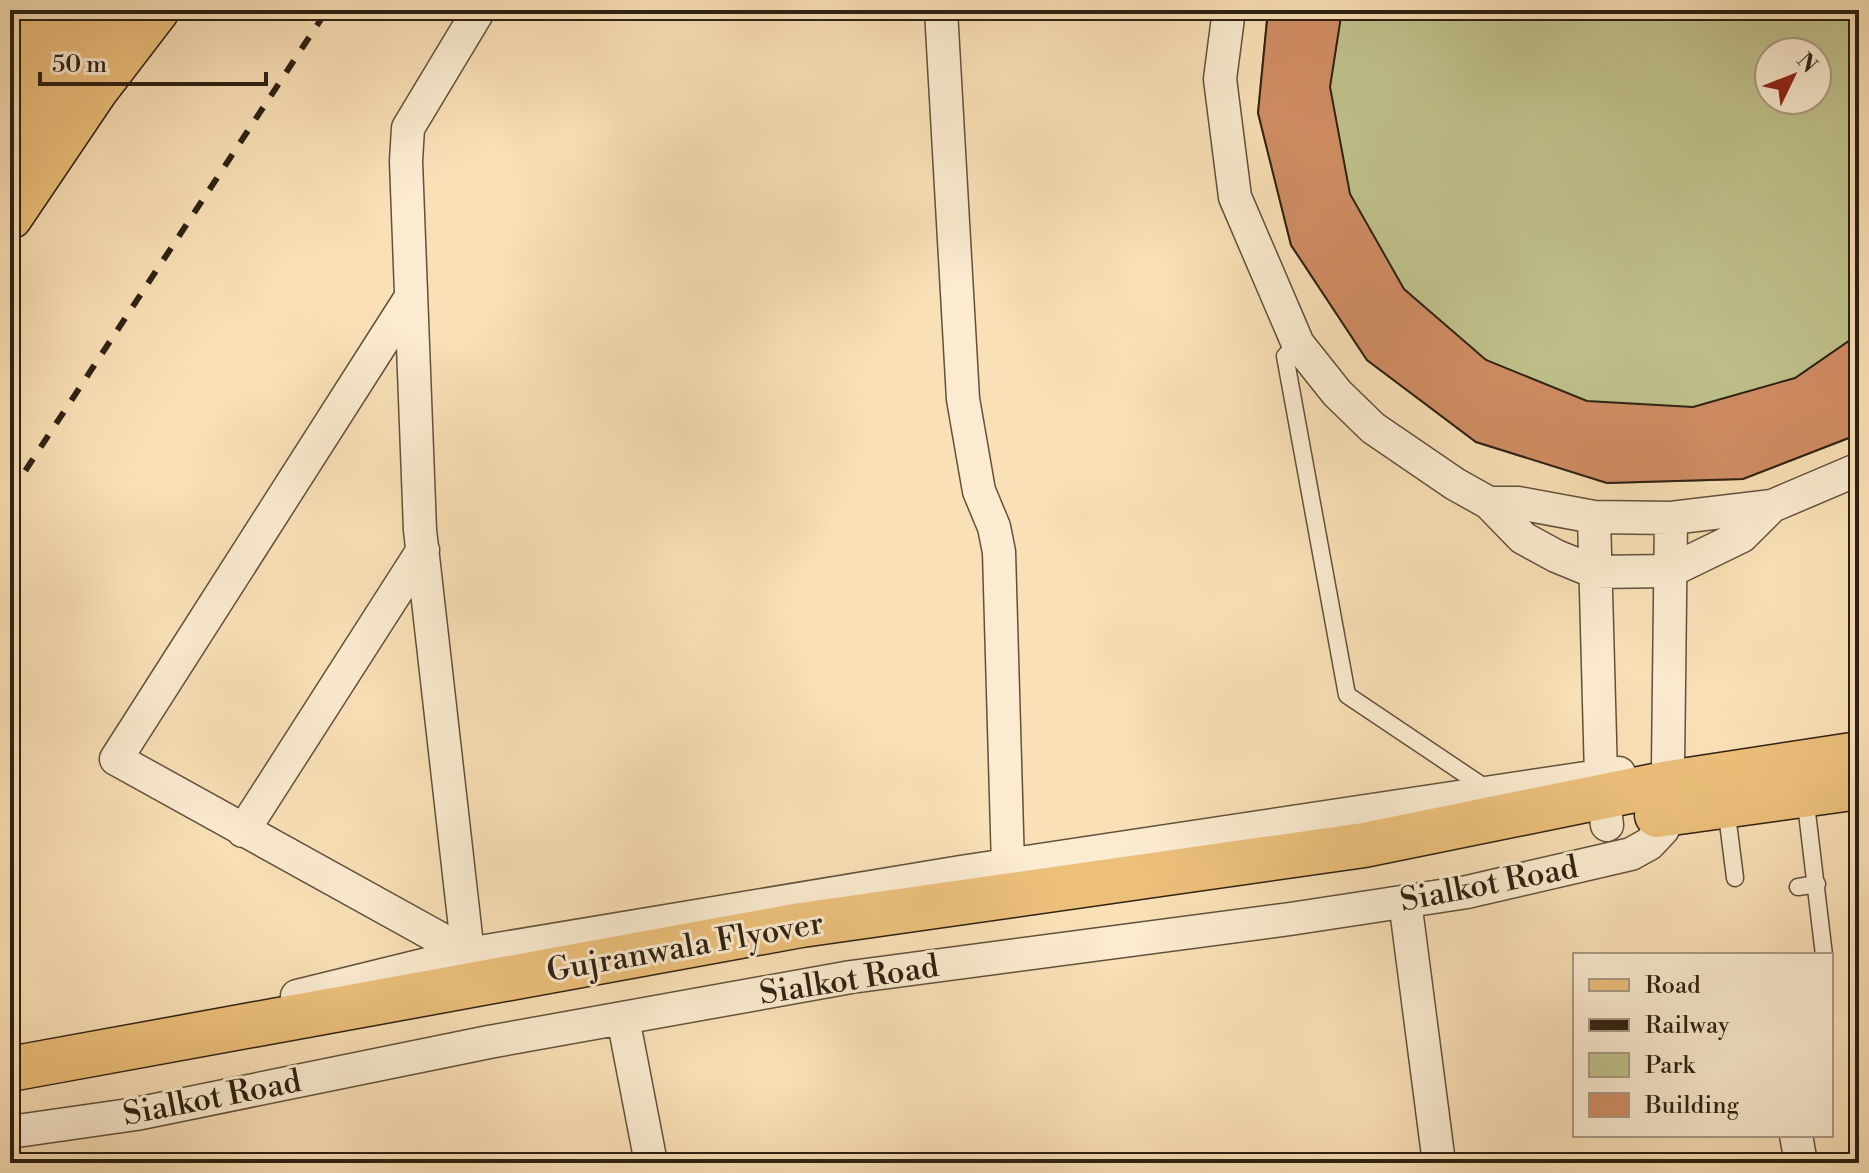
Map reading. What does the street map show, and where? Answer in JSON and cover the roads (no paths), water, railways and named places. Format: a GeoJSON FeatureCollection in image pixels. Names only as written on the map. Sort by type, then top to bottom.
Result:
{"type":"FeatureCollection","features":[{"type":"Feature","properties":{"kind":"main road"},"geometry":{"type":"LineString","coordinates":[[10,43],[34,10]]}},
{"type":"Feature","properties":{"kind":"main road"},"geometry":{"type":"LineString","coordinates":[[10,92],[74,10]]}},
{"type":"Feature","properties":{"kind":"main road"},"geometry":{"type":"LineString","coordinates":[[10,156],[121,10]]}},
{"type":"Feature","properties":{"kind":"main road"},"geometry":{"type":"LineString","coordinates":[[10,217],[95,91],[157,10]]}},
{"type":"Feature","properties":{"kind":"main road","name":"Sialkot Road"},"geometry":{"type":"LineString","coordinates":[[1365,856],[1604,799],[1859,754]]}},
{"type":"Feature","properties":{"kind":"main road","name":"Sialkot Road"},"geometry":{"type":"LineString","coordinates":[[1669,787],[1726,806],[1859,787]]}},
{"type":"Feature","properties":{"kind":"main road","name":"Gujranwala Flyover"},"geometry":{"type":"LineString","coordinates":[[10,1069],[120,1056],[272,1022],[801,925],[1365,856]]}},
{"type":"Feature","properties":{"kind":"main road"},"geometry":{"type":"LineString","coordinates":[[10,1087],[120,1056]]}},
{"type":"Feature","properties":{"kind":"street"},"geometry":{"type":"LineString","coordinates":[[468,954],[423,550],[406,161],[408,128],[479,10]]}},
{"type":"Feature","properties":{"kind":"street"},"geometry":{"type":"LineString","coordinates":[[941,10],[963,399],[979,491],[994,527],[999,552],[1008,866]]}},
{"type":"Feature","properties":{"kind":"street"},"geometry":{"type":"LineString","coordinates":[[1229,10],[1220,79],[1235,197],[1298,344],[1337,393],[1373,428],[1455,484],[1489,503],[1523,538],[1595,572],[1670,571],[1742,536],[1772,506]]}},
{"type":"Feature","properties":{"kind":"street"},"geometry":{"type":"LineString","coordinates":[[411,297],[116,759],[468,954]]}},
{"type":"Feature","properties":{"kind":"street"},"geometry":{"type":"LineString","coordinates":[[1489,503],[1518,503],[1594,517],[1671,518],[1772,506],[1859,469]]}},
{"type":"Feature","properties":{"kind":"street"},"geometry":{"type":"LineString","coordinates":[[10,1047],[311,994],[468,954],[1008,866],[1492,792],[1604,799],[1594,517]]}},
{"type":"Feature","properties":{"kind":"street"},"geometry":{"type":"LineString","coordinates":[[1669,787],[1671,518]]}},
{"type":"Feature","properties":{"kind":"street"},"geometry":{"type":"LineString","coordinates":[[243,831],[423,550]]}},
{"type":"Feature","properties":{"kind":"street","name":"Sialkot Road"},"geometry":{"type":"LineString","coordinates":[[10,1132],[136,1114],[489,1042],[851,977],[1467,892],[1631,854],[1649,844],[1663,829],[1669,787]]}},
{"type":"Feature","properties":{"kind":"street"},"geometry":{"type":"LineString","coordinates":[[1405,901],[1439,1163]]}},
{"type":"Feature","properties":{"kind":"street"},"geometry":{"type":"LineString","coordinates":[[623,1018],[651,1163]]}},
{"type":"Feature","properties":{"kind":"street"},"geometry":{"type":"LineString","coordinates":[[1796,1137],[1801,1163]]}},
{"type":"Feature","properties":{"kind":"lane"},"geometry":{"type":"LineString","coordinates":[[1298,344],[1285,356],[1347,695],[1492,792]]}},
{"type":"Feature","properties":{"kind":"lane"},"geometry":{"type":"LineString","coordinates":[[1805,795],[1824,953]]}},
{"type":"Feature","properties":{"kind":"lane"},"geometry":{"type":"LineString","coordinates":[[1726,806],[1735,878]]}},
{"type":"Feature","properties":{"kind":"lane"},"geometry":{"type":"LineString","coordinates":[[1798,887],[1817,884]]}},
{"type":"Feature","properties":{"kind":"railway"},"geometry":{"type":"LineString","coordinates":[[10,494],[327,10]]}}]}
